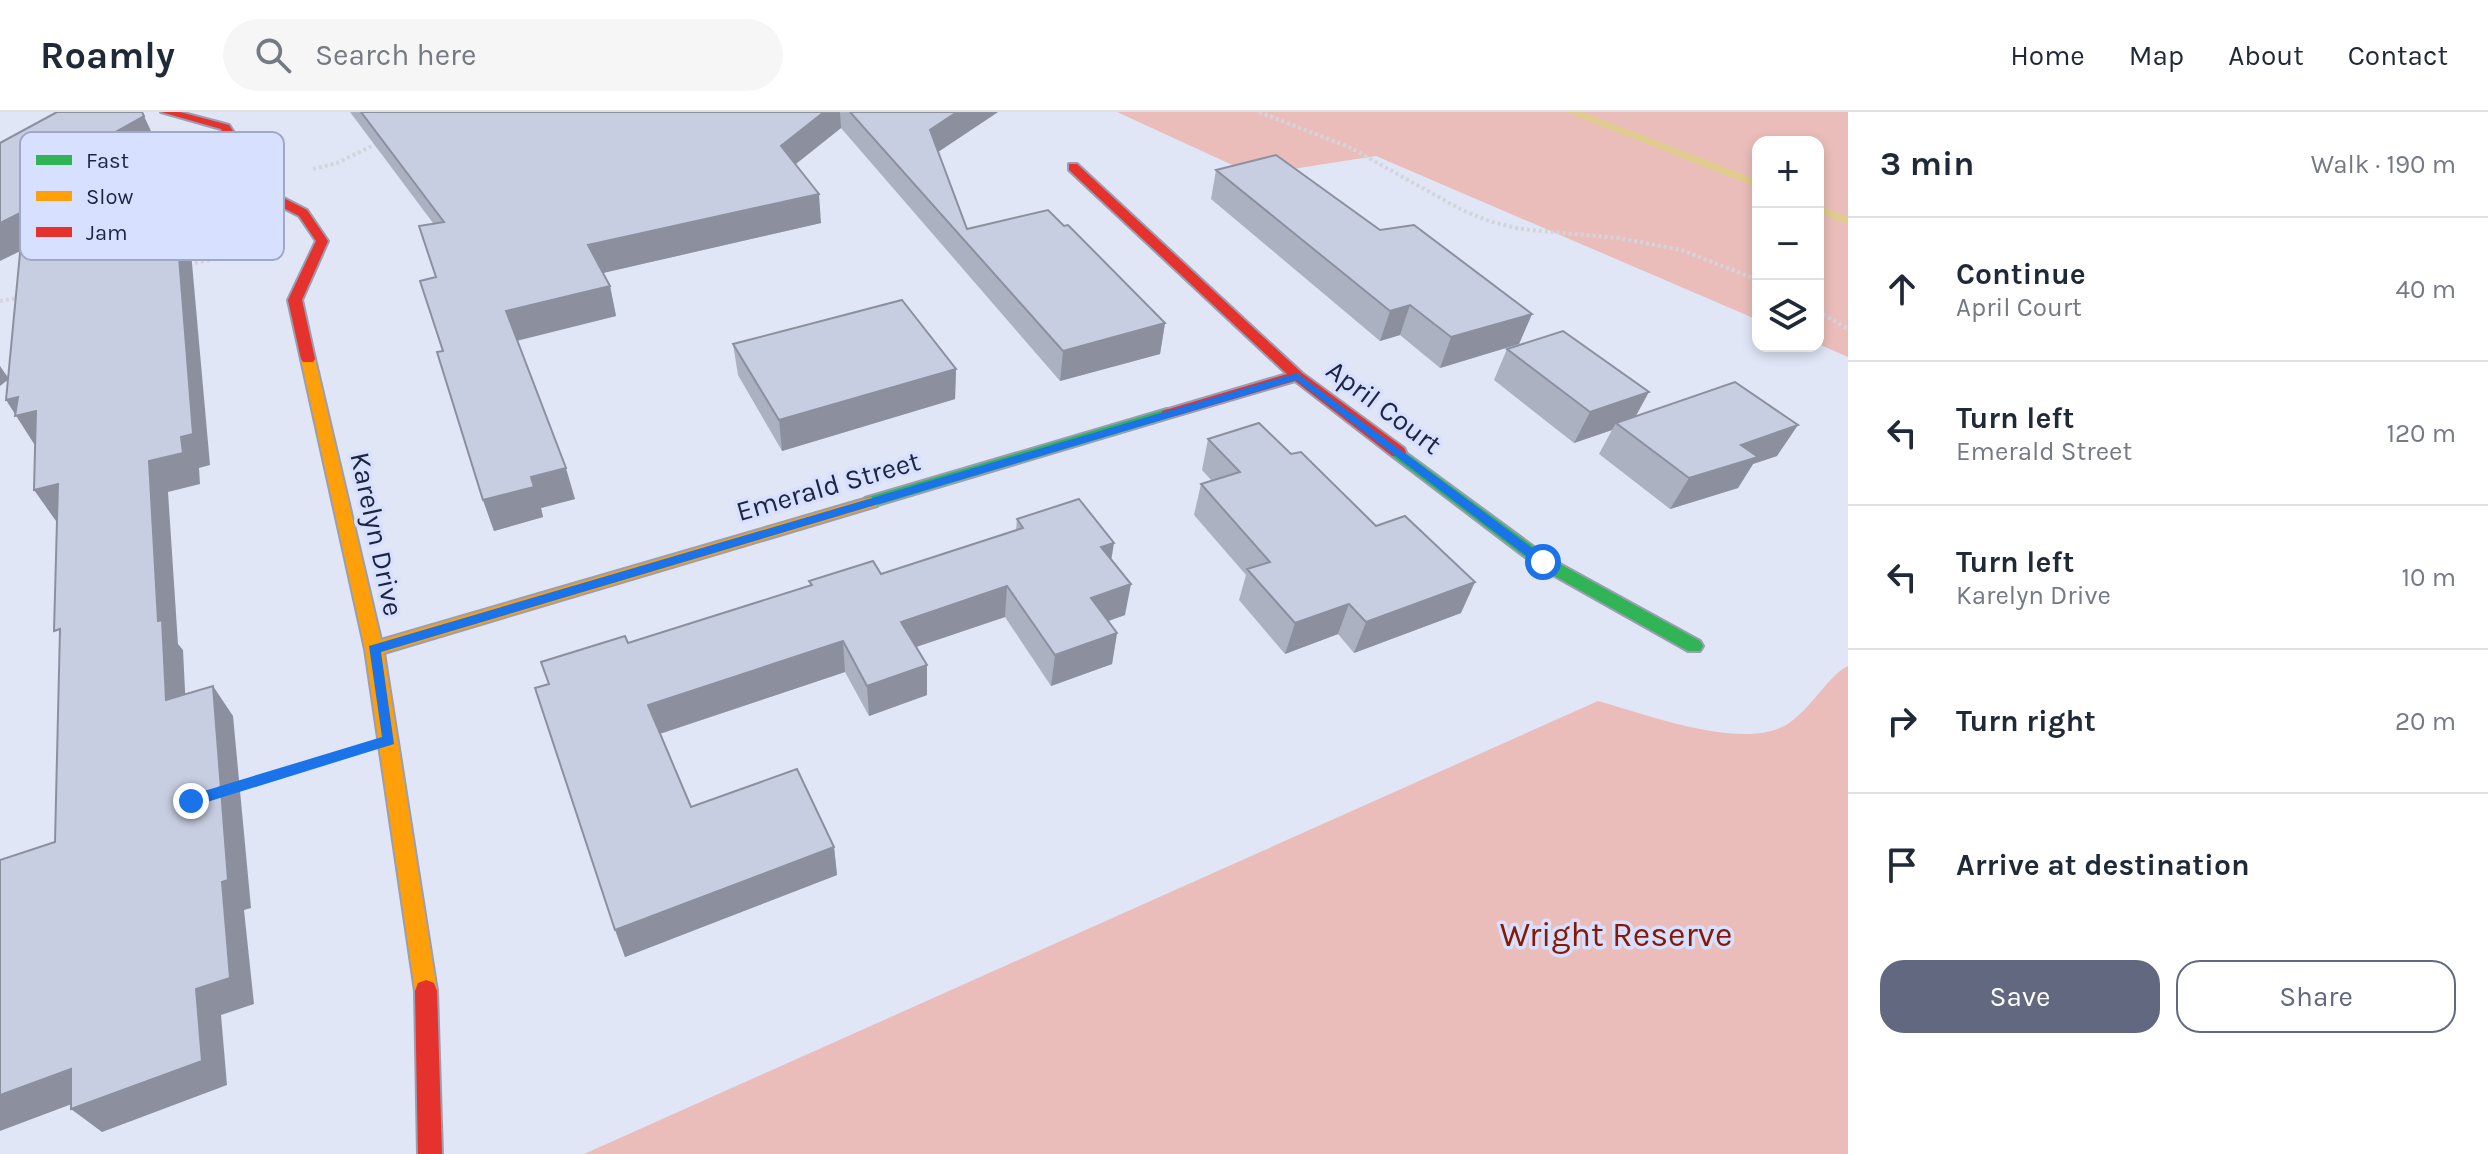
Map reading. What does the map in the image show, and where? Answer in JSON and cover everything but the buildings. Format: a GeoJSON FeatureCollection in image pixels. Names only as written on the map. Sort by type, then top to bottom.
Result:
{"type":"FeatureCollection","features":[{"type":"Feature","properties":{"kind":"street"},"geometry":{"type":"LineString","coordinates":[[167,112],[225,127],[228,132]]}},
{"type":"Feature","properties":{"kind":"street","name":"April Court"},"geometry":{"type":"LineString","coordinates":[[1073,167],[1297,376],[1543,562],[1694,646]]}},
{"type":"Feature","properties":{"kind":"street"},"geometry":{"type":"LineString","coordinates":[[284,203],[303,213],[322,241]]}},
{"type":"Feature","properties":{"kind":"street","name":"Karelyn Drive"},"geometry":{"type":"LineString","coordinates":[[322,241],[295,300],[374,649],[389,740],[429,1009],[430,1154]]}},
{"type":"Feature","properties":{"kind":"street","name":"Emerald Street"},"geometry":{"type":"LineString","coordinates":[[374,649],[1297,376]]}},
{"type":"Feature","properties":{"kind":"path"},"geometry":{"type":"LineString","coordinates":[[1259,112],[1349,147],[1462,210],[1489,221],[1520,229],[1619,238],[1681,250],[1752,278]]}},
{"type":"Feature","properties":{"kind":"path"},"geometry":{"type":"LineString","coordinates":[[284,176],[337,163],[390,137]]}},
{"type":"Feature","properties":{"kind":"path"},"geometry":{"type":"LineString","coordinates":[[284,248],[322,241]]}},
{"type":"Feature","properties":{"kind":"path"},"geometry":{"type":"LineString","coordinates":[[184,265],[213,260]]}},
{"type":"Feature","properties":{"kind":"path"},"geometry":{"type":"LineString","coordinates":[[0,301],[31,295]]}},
{"type":"Feature","properties":{"kind":"path"},"geometry":{"type":"LineString","coordinates":[[1824,315],[1848,329]]}},
{"type":"Feature","properties":{"kind":"path"},"geometry":{"type":"LineString","coordinates":[[222,792],[389,740]]}},
{"type":"Feature","properties":{"kind":"green space"},"geometry":{"type":"Polygon","coordinates":[[[1117,112],[1848,112],[1848,357],[1824,347],[1824,136],[1752,136],[1752,317],[1376,156],[1254,175],[1117,112]]]}},
{"type":"Feature","properties":{"kind":"green space","name":"Wright Reserve"},"geometry":{"type":"Polygon","coordinates":[[[1848,666],[1848,1154],[584,1154],[1598,701],[1693,728],[1744,734],[1767,732],[1795,719],[1833,677],[1848,666]]]}},
{"type":"Feature","properties":{"kind":"waterway"},"geometry":{"type":"LineString","coordinates":[[1572,112],[1752,182]]}},
{"type":"Feature","properties":{"kind":"waterway"},"geometry":{"type":"LineString","coordinates":[[1824,211],[1848,221]]}},
{"type":"Feature","properties":{"kind":"traffic: fast"},"geometry":{"type":"LineString","coordinates":[[871,502],[1167,414]]}},
{"type":"Feature","properties":{"kind":"traffic: fast"},"geometry":{"type":"LineString","coordinates":[[1398,452],[1543,562],[1694,646]]}},
{"type":"Feature","properties":{"kind":"traffic: slow"},"geometry":{"type":"LineString","coordinates":[[308,359],[374,649],[426,991]]}},
{"type":"Feature","properties":{"kind":"traffic: slow"},"geometry":{"type":"LineString","coordinates":[[374,649],[871,502]]}},
{"type":"Feature","properties":{"kind":"traffic: jam"},"geometry":{"type":"LineString","coordinates":[[167,112],[225,127],[228,132]]}},
{"type":"Feature","properties":{"kind":"traffic: jam"},"geometry":{"type":"LineString","coordinates":[[1073,167],[1297,376],[1398,452]]}},
{"type":"Feature","properties":{"kind":"traffic: jam"},"geometry":{"type":"LineString","coordinates":[[284,203],[303,213],[322,241],[295,300],[308,359]]}},
{"type":"Feature","properties":{"kind":"traffic: jam"},"geometry":{"type":"LineString","coordinates":[[1167,414],[1297,376]]}},
{"type":"Feature","properties":{"kind":"traffic: jam"},"geometry":{"type":"LineString","coordinates":[[426,991],[430,1154]]}},
{"type":"Feature","properties":{"kind":"route"},"geometry":{"type":"LineString","coordinates":[[191,801],[389,740],[374,649],[1297,376],[1543,562]]}}]}
